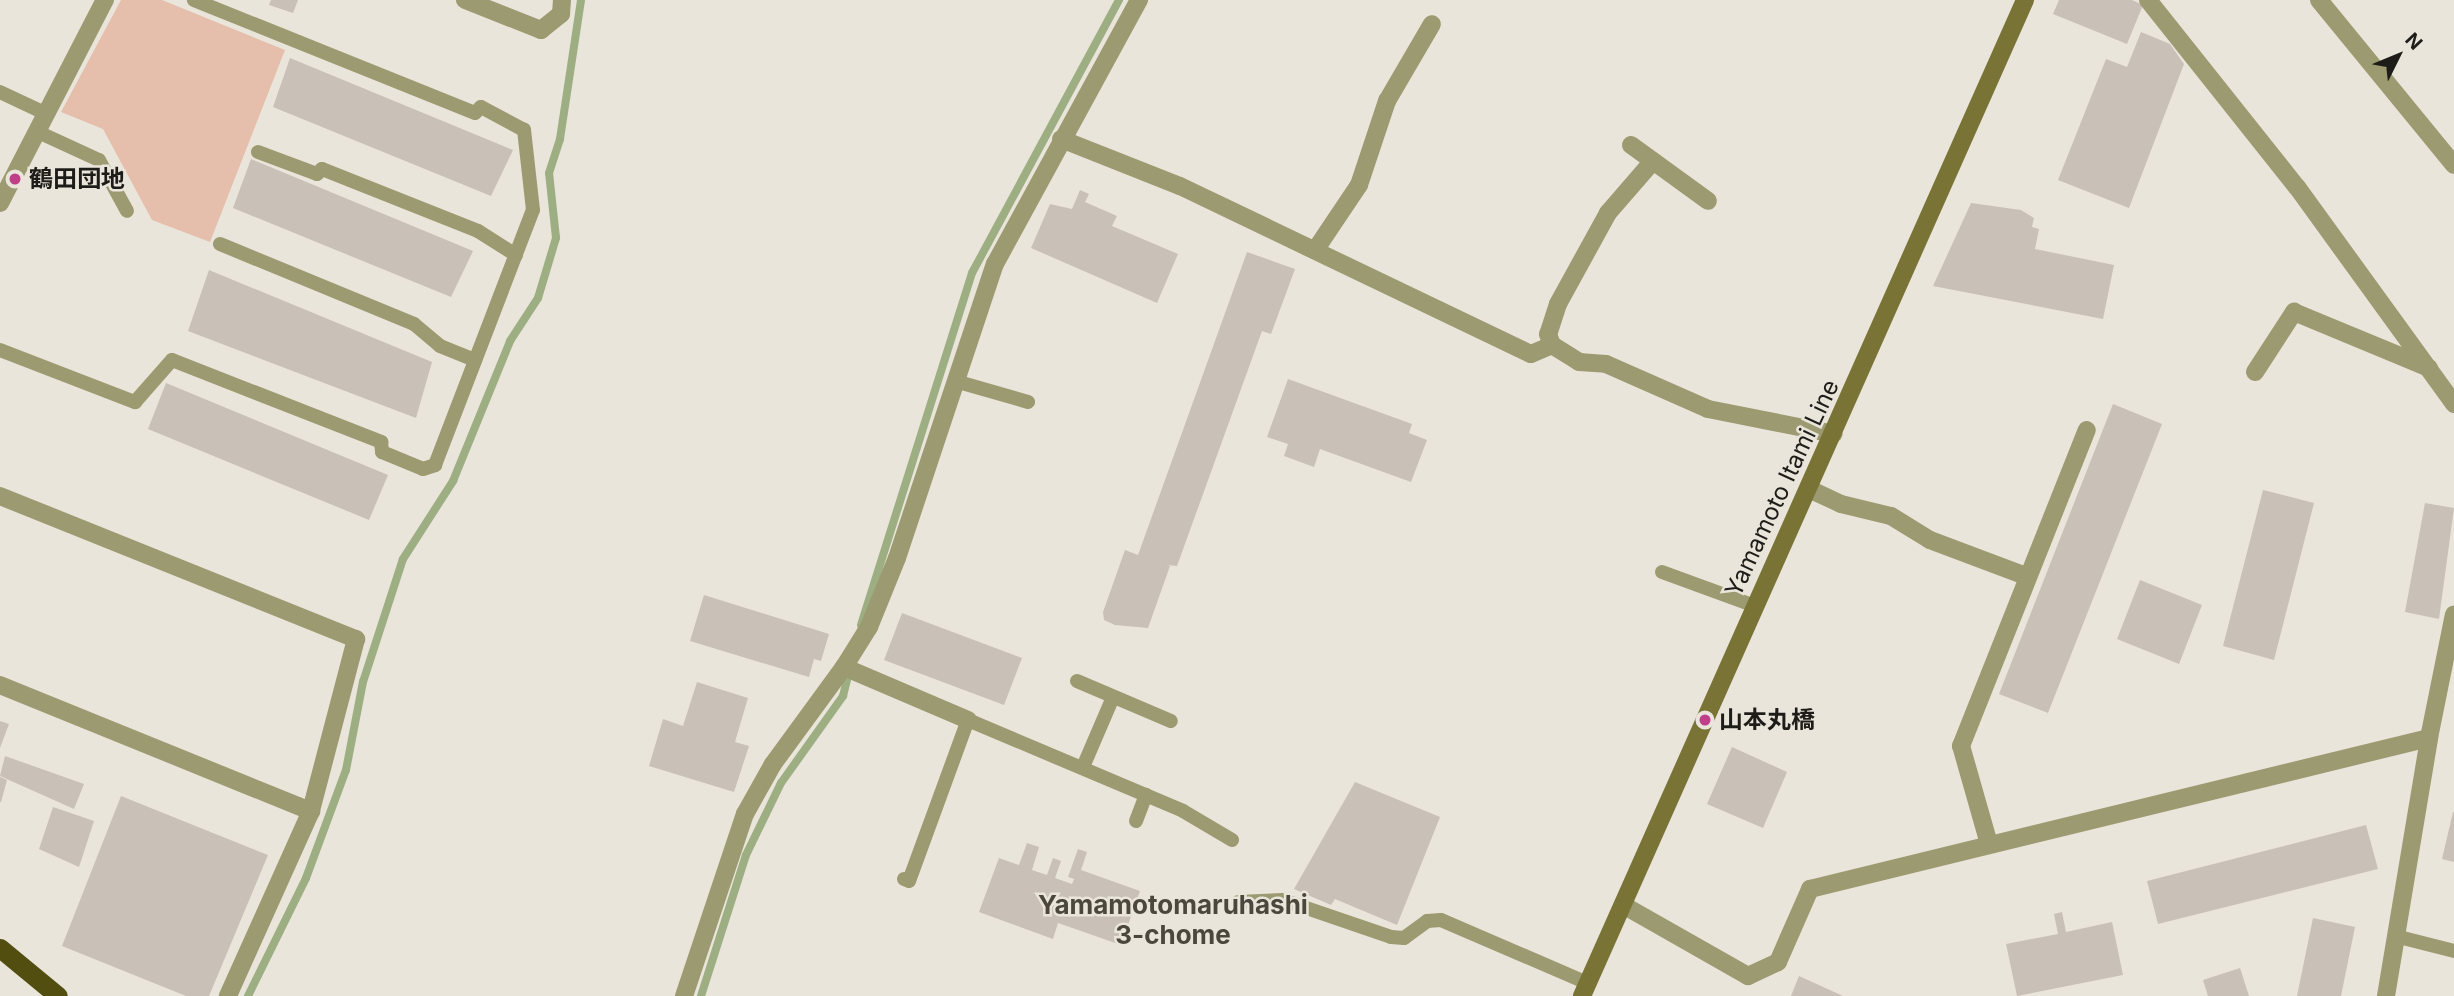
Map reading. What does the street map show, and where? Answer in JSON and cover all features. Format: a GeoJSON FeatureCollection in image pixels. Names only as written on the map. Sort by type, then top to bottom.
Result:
{"type":"FeatureCollection","features":[{"type":"Feature","properties":{"kind":"highway"},"geometry":{"type":"LineString","coordinates":[[0,948],[58,996]]}},
{"type":"Feature","properties":{"kind":"main road","name":"Yamamoto Itami Line"},"geometry":{"type":"LineString","coordinates":[[1584,990],[1834,434],[2025,0]]}},
{"type":"Feature","properties":{"kind":"street"},"geometry":{"type":"LineString","coordinates":[[0,204],[105,0]]}},
{"type":"Feature","properties":{"kind":"street"},"geometry":{"type":"LineString","coordinates":[[465,0],[541,30],[561,14],[562,0]]}},
{"type":"Feature","properties":{"kind":"street"},"geometry":{"type":"LineString","coordinates":[[684,996],[746,814],[773,764],[845,667],[884,594],[995,264],[1060,139],[1139,0]]}},
{"type":"Feature","properties":{"kind":"street"},"geometry":{"type":"LineString","coordinates":[[2148,0],[2297,187],[2454,404]]}},
{"type":"Feature","properties":{"kind":"street"},"geometry":{"type":"LineString","coordinates":[[2319,0],[2454,165]]}},
{"type":"Feature","properties":{"kind":"street"},"geometry":{"type":"LineString","coordinates":[[1316,249],[1359,185],[1387,101],[1432,24]]}},
{"type":"Feature","properties":{"kind":"street"},"geometry":{"type":"LineString","coordinates":[[1060,139],[1180,187],[1316,249],[1531,354],[1552,345]]}},
{"type":"Feature","properties":{"kind":"street"},"geometry":{"type":"LineString","coordinates":[[1631,145],[1707,201]]}},
{"type":"Feature","properties":{"kind":"street"},"geometry":{"type":"LineString","coordinates":[[1653,161],[1608,213],[1595,236],[1558,304],[1548,334],[1552,345],[1579,362],[1606,363],[1708,409],[1834,434]]}},
{"type":"Feature","properties":{"kind":"street"},"geometry":{"type":"LineString","coordinates":[[2255,372],[2294,312],[2429,368]]}},
{"type":"Feature","properties":{"kind":"street"},"geometry":{"type":"LineString","coordinates":[[1989,844],[1961,746],[2026,576],[2087,430]]}},
{"type":"Feature","properties":{"kind":"street"},"geometry":{"type":"LineString","coordinates":[[1809,489],[1841,504],[1891,516],[1930,540],[2026,576]]}},
{"type":"Feature","properties":{"kind":"street"},"geometry":{"type":"LineString","coordinates":[[0,496],[356,639],[311,811],[228,996]]}},
{"type":"Feature","properties":{"kind":"street"},"geometry":{"type":"LineString","coordinates":[[2386,996],[2399,937],[2429,738],[2454,614]]}},
{"type":"Feature","properties":{"kind":"street"},"geometry":{"type":"LineString","coordinates":[[845,667],[968,720]]}},
{"type":"Feature","properties":{"kind":"street"},"geometry":{"type":"LineString","coordinates":[[0,685],[311,811]]}},
{"type":"Feature","properties":{"kind":"street"},"geometry":{"type":"LineString","coordinates":[[1623,905],[1748,975],[1778,962],[1810,889],[2429,738]]}},
{"type":"Feature","properties":{"kind":"lane"},"geometry":{"type":"LineString","coordinates":[[0,350],[135,402],[172,360],[381,442],[382,452],[423,469],[435,465],[533,210],[524,130],[481,107],[475,113],[194,0]]}},
{"type":"Feature","properties":{"kind":"lane"},"geometry":{"type":"LineString","coordinates":[[0,92],[47,114]]}},
{"type":"Feature","properties":{"kind":"lane"},"geometry":{"type":"LineString","coordinates":[[38,132],[99,160],[127,211]]}},
{"type":"Feature","properties":{"kind":"lane"},"geometry":{"type":"LineString","coordinates":[[258,152],[317,174],[322,169],[478,231],[516,255]]}},
{"type":"Feature","properties":{"kind":"lane"},"geometry":{"type":"LineString","coordinates":[[220,244],[414,324],[440,346],[475,360]]}},
{"type":"Feature","properties":{"kind":"lane"},"geometry":{"type":"LineString","coordinates":[[955,381],[1028,402]]}},
{"type":"Feature","properties":{"kind":"lane"},"geometry":{"type":"LineString","coordinates":[[1662,572],[1755,606]]}},
{"type":"Feature","properties":{"kind":"lane"},"geometry":{"type":"LineString","coordinates":[[1077,681],[1171,722]]}},
{"type":"Feature","properties":{"kind":"lane"},"geometry":{"type":"LineString","coordinates":[[1083,767],[1113,697]]}},
{"type":"Feature","properties":{"kind":"lane"},"geometry":{"type":"LineString","coordinates":[[904,879],[909,881],[968,720],[1146,795],[1232,840]]}},
{"type":"Feature","properties":{"kind":"lane"},"geometry":{"type":"LineString","coordinates":[[1136,821],[1146,795]]}},
{"type":"Feature","properties":{"kind":"lane"},"geometry":{"type":"LineString","coordinates":[[1238,902],[1283,900],[1391,937],[1404,938],[1427,921],[1441,920],[1584,990]]}},
{"type":"Feature","properties":{"kind":"lane"},"geometry":{"type":"LineString","coordinates":[[2399,937],[2454,951]]}},
{"type":"Feature","properties":{"kind":"shaded area"},"geometry":{"type":"Polygon","coordinates":[[[121,0],[162,0],[285,50],[210,242],[152,220],[103,129],[61,112],[121,0]]]}},
{"type":"Feature","properties":{"kind":"building"},"geometry":{"type":"Polygon","coordinates":[[[271,0],[298,0],[293,13],[269,5],[271,0]]]}},
{"type":"Feature","properties":{"kind":"building"},"geometry":{"type":"Polygon","coordinates":[[[2059,0],[2132,0],[2143,5],[2127,44],[2053,14],[2059,0]]]}},
{"type":"Feature","properties":{"kind":"building"},"geometry":{"type":"Polygon","coordinates":[[[2141,32],[2170,44],[2184,64],[2129,208],[2058,180],[2106,59],[2127,67],[2141,32]]]}},
{"type":"Feature","properties":{"kind":"building"},"geometry":{"type":"Polygon","coordinates":[[[290,58],[513,150],[491,196],[273,107],[290,58]]]}},
{"type":"Feature","properties":{"kind":"building"},"geometry":{"type":"Polygon","coordinates":[[[251,159],[473,251],[451,297],[233,208],[251,159]]]}},
{"type":"Feature","properties":{"kind":"building"},"geometry":{"type":"Polygon","coordinates":[[[1080,190],[1089,194],[1085,202],[1117,216],[1112,226],[1178,254],[1157,303],[1031,248],[1050,204],[1072,209],[1080,190]]]}},
{"type":"Feature","properties":{"kind":"building"},"geometry":{"type":"Polygon","coordinates":[[[1971,203],[2021,210],[2034,218],[2032,227],[2039,229],[2035,249],[2114,265],[2103,319],[1933,286],[1971,203]]]}},
{"type":"Feature","properties":{"kind":"building"},"geometry":{"type":"Polygon","coordinates":[[[1247,252],[1295,269],[1271,334],[1262,331],[1177,566],[1166,565],[1170,566],[1148,628],[1115,625],[1104,620],[1103,612],[1125,550],[1138,555],[1247,252]]]}},
{"type":"Feature","properties":{"kind":"building"},"geometry":{"type":"Polygon","coordinates":[[[209,270],[432,362],[416,418],[188,331],[209,270]]]}},
{"type":"Feature","properties":{"kind":"building"},"geometry":{"type":"Polygon","coordinates":[[[1288,379],[1412,424],[1409,433],[1427,440],[1411,482],[1320,449],[1314,467],[1284,456],[1288,444],[1267,437],[1288,379]]]}},
{"type":"Feature","properties":{"kind":"building"},"geometry":{"type":"Polygon","coordinates":[[[166,383],[388,475],[369,520],[148,429],[166,383]]]}},
{"type":"Feature","properties":{"kind":"building"},"geometry":{"type":"Polygon","coordinates":[[[2113,404],[2162,424],[2048,713],[1999,694],[2113,404]]]}},
{"type":"Feature","properties":{"kind":"building"},"geometry":{"type":"Polygon","coordinates":[[[2263,490],[2314,503],[2274,660],[2223,646],[2263,490]]]}},
{"type":"Feature","properties":{"kind":"building"},"geometry":{"type":"Polygon","coordinates":[[[2425,503],[2454,508],[2439,619],[2405,612],[2425,503]]]}},
{"type":"Feature","properties":{"kind":"building"},"geometry":{"type":"Polygon","coordinates":[[[2140,580],[2202,605],[2179,664],[2117,639],[2140,580]]]}},
{"type":"Feature","properties":{"kind":"building"},"geometry":{"type":"Polygon","coordinates":[[[704,595],[829,634],[821,661],[814,659],[809,677],[690,641],[704,595]]]}},
{"type":"Feature","properties":{"kind":"building"},"geometry":{"type":"Polygon","coordinates":[[[902,613],[1022,658],[1004,705],[884,660],[902,613]]]}},
{"type":"Feature","properties":{"kind":"building"},"geometry":{"type":"Polygon","coordinates":[[[697,682],[748,698],[735,742],[749,746],[734,792],[649,766],[663,719],[683,726],[697,682]]]}},
{"type":"Feature","properties":{"kind":"building"},"geometry":{"type":"Polygon","coordinates":[[[0,721],[9,724],[0,748],[0,721]]]}},
{"type":"Feature","properties":{"kind":"building"},"geometry":{"type":"Polygon","coordinates":[[[1732,747],[1787,772],[1763,828],[1707,804],[1732,747]]]}},
{"type":"Feature","properties":{"kind":"building"},"geometry":{"type":"Polygon","coordinates":[[[5,756],[84,784],[74,809],[0,776],[5,756]]]}},
{"type":"Feature","properties":{"kind":"building"},"geometry":{"type":"Polygon","coordinates":[[[0,777],[7,780],[1,802],[0,802],[0,777]]]}},
{"type":"Feature","properties":{"kind":"building"},"geometry":{"type":"Polygon","coordinates":[[[1355,782],[1440,817],[1397,925],[1335,899],[1331,905],[1294,889],[1355,782]]]}},
{"type":"Feature","properties":{"kind":"building"},"geometry":{"type":"Polygon","coordinates":[[[121,796],[268,855],[209,996],[186,996],[62,946],[121,796]]]}},
{"type":"Feature","properties":{"kind":"building"},"geometry":{"type":"Polygon","coordinates":[[[53,807],[94,821],[79,867],[39,849],[53,807]]]}},
{"type":"Feature","properties":{"kind":"building"},"geometry":{"type":"Polygon","coordinates":[[[2454,812],[2454,862],[2442,859],[2454,812]]]}},
{"type":"Feature","properties":{"kind":"building"},"geometry":{"type":"Polygon","coordinates":[[[2366,825],[2378,869],[2158,924],[2147,881],[2366,825]]]}},
{"type":"Feature","properties":{"kind":"building"},"geometry":{"type":"Polygon","coordinates":[[[1027,843],[1039,847],[1032,870],[1047,875],[1053,858],[1061,861],[1055,878],[1072,884],[1074,879],[1068,877],[1078,849],[1087,852],[1081,870],[1140,891],[1121,945],[1058,923],[1053,939],[979,912],[999,858],[1019,865],[1027,843]]]}},
{"type":"Feature","properties":{"kind":"building"},"geometry":{"type":"Polygon","coordinates":[[[2062,912],[2066,932],[2112,922],[2123,975],[2017,996],[2006,944],[2058,934],[2054,914],[2062,912]]]}},
{"type":"Feature","properties":{"kind":"building"},"geometry":{"type":"Polygon","coordinates":[[[2313,918],[2355,927],[2341,996],[2297,996],[2313,918]]]}},
{"type":"Feature","properties":{"kind":"building"},"geometry":{"type":"Polygon","coordinates":[[[2240,968],[2249,996],[2208,996],[2203,980],[2240,968]]]}},
{"type":"Feature","properties":{"kind":"building"},"geometry":{"type":"Polygon","coordinates":[[[1799,976],[1843,996],[1791,996],[1799,976]]]}},
{"type":"Feature","properties":{"kind":"waterway"},"geometry":{"type":"LineString","coordinates":[[248,996],[306,878],[346,770],[363,682],[403,559],[453,481],[510,341],[538,298],[556,238],[549,173],[560,139],[581,0]]}},
{"type":"Feature","properties":{"kind":"waterway"},"geometry":{"type":"LineString","coordinates":[[861,625],[972,273],[1119,0]]}},
{"type":"Feature","properties":{"kind":"waterway"},"geometry":{"type":"LineString","coordinates":[[701,996],[746,855],[781,783],[843,696],[850,668]]}},
{"type":"Feature","properties":{"kind":"place","name":"鶴田団地"},"geometry":{"type":"Point","coordinates":[15,179]}},
{"type":"Feature","properties":{"kind":"place","name":"山本丸橋"},"geometry":{"type":"Point","coordinates":[1705,720]}},
{"type":"Feature","properties":{"kind":"district","name":"Yamamotomaruhashi 3-chome"},"geometry":{"type":"Point","coordinates":[1173,920]}}]}
